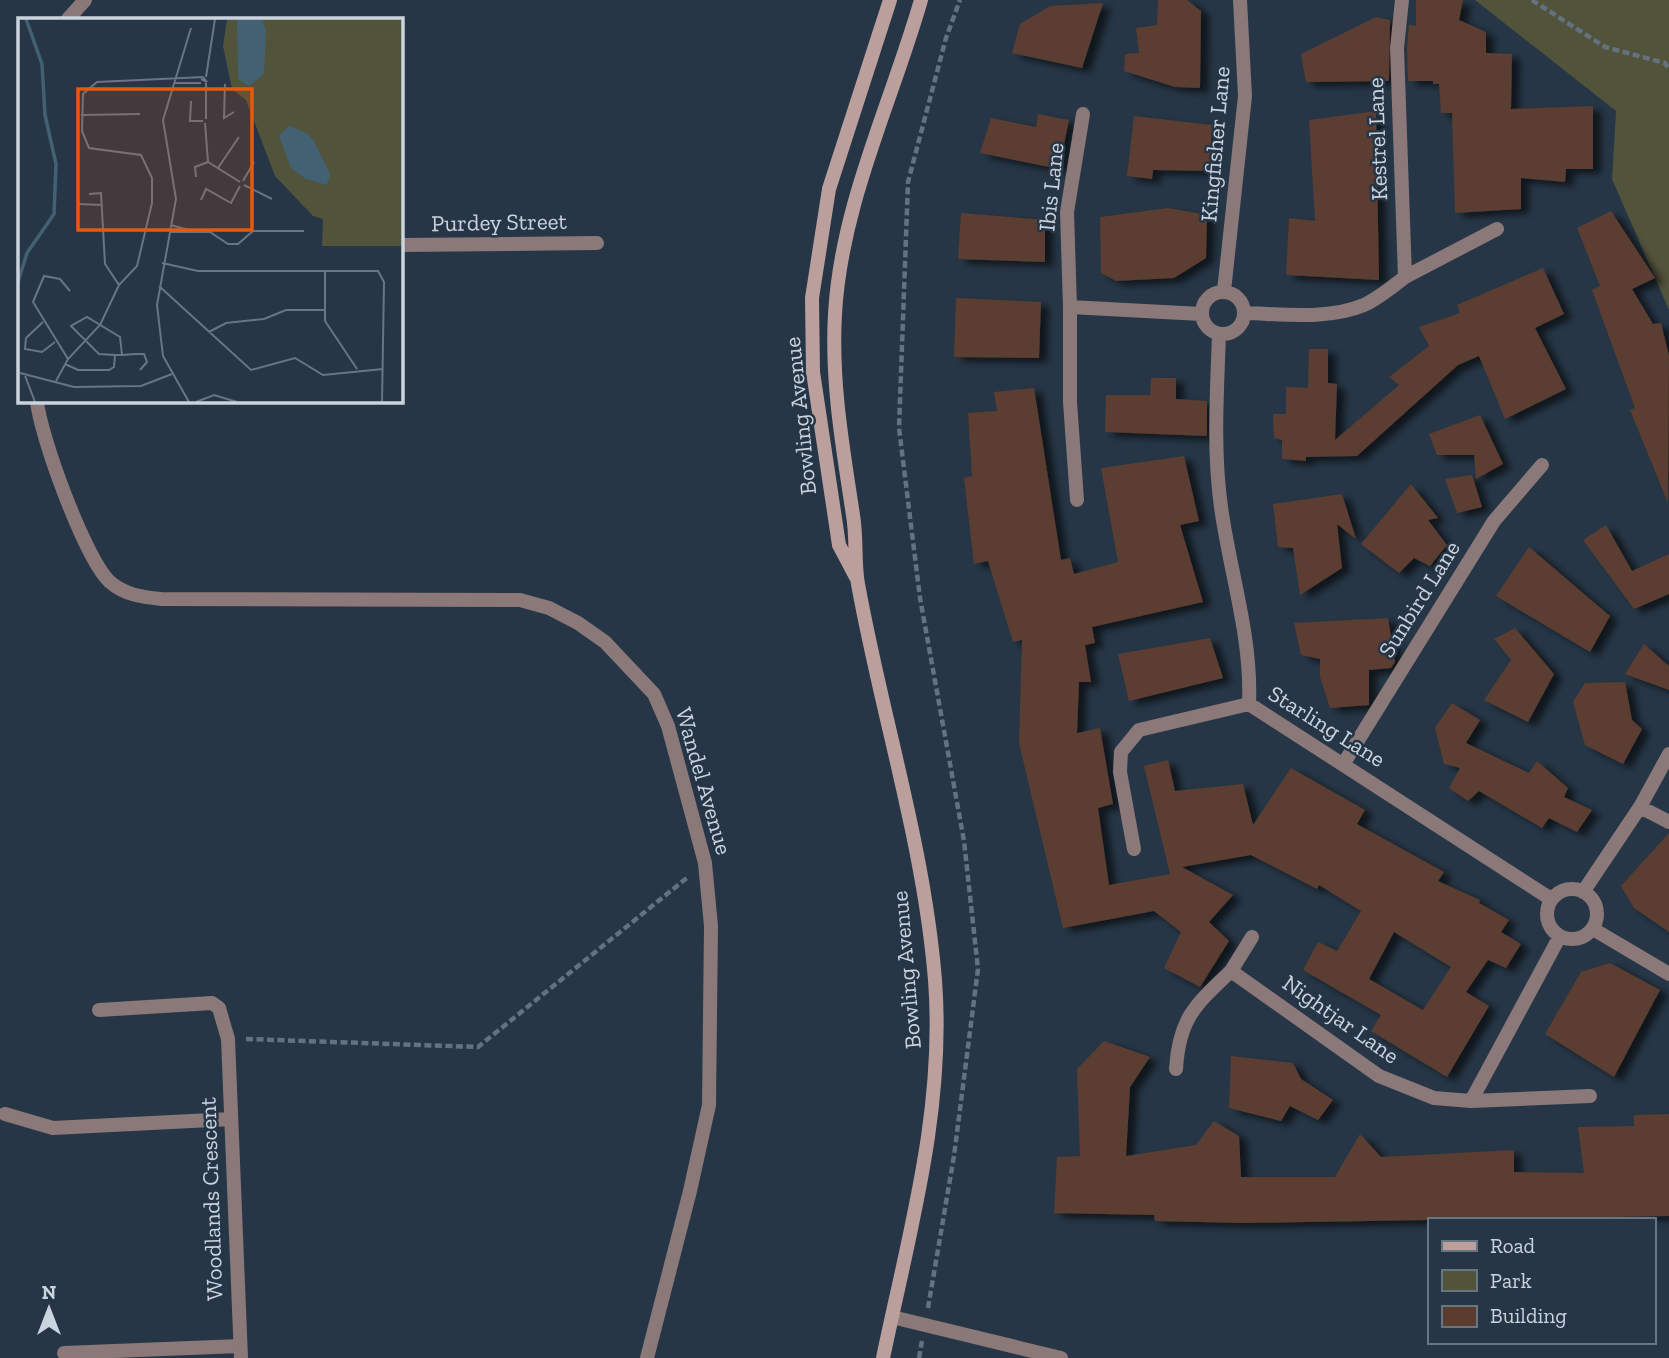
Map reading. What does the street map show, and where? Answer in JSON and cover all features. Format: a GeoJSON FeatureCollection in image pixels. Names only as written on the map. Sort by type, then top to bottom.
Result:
{"type":"FeatureCollection","features":[{"type":"Feature","properties":{"kind":"main road","name":"Bowling Avenue"},"geometry":{"type":"LineString","coordinates":[[857,580],[839,545],[813,372],[813,298],[829,189],[890,0]]}},
{"type":"Feature","properties":{"kind":"main road","name":"Bowling Avenue"},"geometry":{"type":"LineString","coordinates":[[883,1358],[921,1185],[935,1091],[935,983],[919,858],[857,580],[856,530],[837,403],[835,313],[852,208],[921,0]]}},
{"type":"Feature","properties":{"kind":"street"},"geometry":{"type":"LineString","coordinates":[[69,18],[85,0]]}},
{"type":"Feature","properties":{"kind":"street","name":"Kingfisher Lane"},"geometry":{"type":"LineString","coordinates":[[1224,291],[1245,96],[1240,0]]}},
{"type":"Feature","properties":{"kind":"street","name":"Kestrel Lane"},"geometry":{"type":"LineString","coordinates":[[1402,0],[1397,48],[1405,277]]}},
{"type":"Feature","properties":{"kind":"street","name":"Ibis Lane"},"geometry":{"type":"LineString","coordinates":[[1077,500],[1070,402],[1067,212],[1083,114]]}},
{"type":"Feature","properties":{"kind":"street"},"geometry":{"type":"LineString","coordinates":[[1245,313],[1344,311],[1378,297],[1405,277],[1497,229]]}},
{"type":"Feature","properties":{"kind":"street","name":"Purdey Street"},"geometry":{"type":"LineString","coordinates":[[402,246],[597,243]]}},
{"type":"Feature","properties":{"kind":"street"},"geometry":{"type":"LineString","coordinates":[[1224,291],[1242,302],[1245,313],[1237,330],[1219,335],[1210,331],[1201,314],[1208,298],[1224,291]]}},
{"type":"Feature","properties":{"kind":"street"},"geometry":{"type":"LineString","coordinates":[[1070,307],[1201,314]]}},
{"type":"Feature","properties":{"kind":"street","name":"Starling Lane"},"geometry":{"type":"LineString","coordinates":[[1219,335],[1216,443],[1221,508],[1247,647],[1249,704],[1551,899]]}},
{"type":"Feature","properties":{"kind":"street","name":"Wandel Avenue"},"geometry":{"type":"LineString","coordinates":[[37,402],[76,526],[100,572],[127,593],[161,599],[520,600],[549,608],[578,623],[605,642],[654,694],[668,726],[705,863],[711,926],[709,1105],[647,1358]]}},
{"type":"Feature","properties":{"kind":"street","name":"Sunbird Lane"},"geometry":{"type":"LineString","coordinates":[[1344,763],[1494,521],[1542,465]]}},
{"type":"Feature","properties":{"kind":"street"},"geometry":{"type":"LineString","coordinates":[[1134,849],[1120,772],[1121,752],[1139,730],[1249,704]]}},
{"type":"Feature","properties":{"kind":"street"},"geometry":{"type":"LineString","coordinates":[[1583,892],[1640,807],[1669,754]]}},
{"type":"Feature","properties":{"kind":"street"},"geometry":{"type":"LineString","coordinates":[[1640,807],[1669,822]]}},
{"type":"Feature","properties":{"kind":"street"},"geometry":{"type":"LineString","coordinates":[[1570,889],[1583,892],[1595,904],[1596,921],[1592,929],[1581,938],[1560,936],[1548,924],[1551,899],[1570,889]]}},
{"type":"Feature","properties":{"kind":"street"},"geometry":{"type":"LineString","coordinates":[[1592,929],[1669,974]]}},
{"type":"Feature","properties":{"kind":"street"},"geometry":{"type":"LineString","coordinates":[[1471,1101],[1560,936]]}},
{"type":"Feature","properties":{"kind":"street"},"geometry":{"type":"LineString","coordinates":[[1176,1069],[1178,1039],[1186,1019],[1231,971],[1252,937]]}},
{"type":"Feature","properties":{"kind":"street","name":"Nightjar Lane"},"geometry":{"type":"LineString","coordinates":[[1231,971],[1379,1076],[1434,1098],[1471,1101],[1590,1096]]}},
{"type":"Feature","properties":{"kind":"street","name":"Woodlands Crescent"},"geometry":{"type":"LineString","coordinates":[[99,1010],[212,1003],[219,1008],[228,1039],[241,1352]]}},
{"type":"Feature","properties":{"kind":"street"},"geometry":{"type":"LineString","coordinates":[[5,1114],[53,1128],[231,1119]]}},
{"type":"Feature","properties":{"kind":"street"},"geometry":{"type":"LineString","coordinates":[[891,1317],[926,1323],[1061,1358]]}},
{"type":"Feature","properties":{"kind":"street"},"geometry":{"type":"LineString","coordinates":[[64,1353],[241,1352]]}},
{"type":"Feature","properties":{"kind":"path"},"geometry":{"type":"LineString","coordinates":[[919,1358],[954,1156],[978,969],[964,841],[920,598],[899,428],[908,182],[946,38],[961,0]]}},
{"type":"Feature","properties":{"kind":"path"},"geometry":{"type":"LineString","coordinates":[[1532,0],[1605,47],[1665,63],[1669,69]]}},
{"type":"Feature","properties":{"kind":"path"},"geometry":{"type":"LineString","coordinates":[[228,1039],[478,1047],[705,863]]}},
{"type":"Feature","properties":{"kind":"green space"},"geometry":{"type":"Polygon","coordinates":[[[1475,0],[1669,0],[1669,310],[1612,179],[1616,111],[1475,0]]]}},
{"type":"Feature","properties":{"kind":"building"},"geometry":{"type":"Polygon","coordinates":[[[1158,0],[1187,0],[1201,11],[1200,88],[1175,87],[1124,71],[1125,54],[1139,53],[1136,28],[1157,25],[1158,0]]]}},
{"type":"Feature","properties":{"kind":"building"},"geometry":{"type":"Polygon","coordinates":[[[1416,0],[1463,0],[1459,20],[1486,32],[1486,53],[1512,54],[1511,109],[1593,106],[1593,169],[1566,169],[1565,182],[1521,178],[1521,209],[1455,213],[1452,113],[1441,113],[1439,84],[1433,84],[1433,81],[1408,81],[1409,25],[1416,26],[1416,0]]]}},
{"type":"Feature","properties":{"kind":"building"},"geometry":{"type":"Polygon","coordinates":[[[1103,3],[1082,68],[1012,53],[1020,24],[1050,6],[1103,3]]]}},
{"type":"Feature","properties":{"kind":"building"},"geometry":{"type":"Polygon","coordinates":[[[1376,17],[1390,20],[1389,81],[1306,82],[1301,54],[1376,17]]]}},
{"type":"Feature","properties":{"kind":"building"},"geometry":{"type":"Polygon","coordinates":[[[1376,111],[1379,280],[1286,275],[1289,218],[1315,221],[1309,120],[1376,111]]]}},
{"type":"Feature","properties":{"kind":"building"},"geometry":{"type":"Polygon","coordinates":[[[1038,114],[1069,120],[1059,169],[980,153],[991,118],[1036,127],[1038,114]]]}},
{"type":"Feature","properties":{"kind":"building"},"geometry":{"type":"Polygon","coordinates":[[[1134,116],[1212,125],[1210,171],[1153,170],[1152,179],[1127,176],[1134,116]]]}},
{"type":"Feature","properties":{"kind":"building"},"geometry":{"type":"Polygon","coordinates":[[[1168,208],[1207,215],[1206,258],[1174,278],[1116,281],[1101,273],[1100,217],[1168,208]]]}},
{"type":"Feature","properties":{"kind":"building"},"geometry":{"type":"Polygon","coordinates":[[[1611,211],[1655,278],[1632,289],[1653,324],[1661,323],[1669,356],[1668,503],[1630,410],[1635,408],[1592,290],[1600,286],[1577,228],[1611,211]]]}},
{"type":"Feature","properties":{"kind":"building"},"geometry":{"type":"Polygon","coordinates":[[[961,213],[1045,220],[1045,262],[958,259],[961,213]]]}},
{"type":"Feature","properties":{"kind":"building"},"geometry":{"type":"Polygon","coordinates":[[[1543,268],[1564,314],[1535,328],[1566,389],[1505,419],[1479,356],[1458,365],[1357,456],[1306,457],[1306,461],[1282,459],[1282,440],[1274,438],[1273,414],[1286,414],[1286,387],[1308,388],[1309,349],[1328,349],[1328,383],[1337,384],[1335,440],[1399,385],[1389,377],[1429,346],[1419,327],[1460,313],[1457,305],[1543,268]]]}},
{"type":"Feature","properties":{"kind":"building"},"geometry":{"type":"Polygon","coordinates":[[[956,298],[1041,302],[1039,358],[954,357],[956,298]]]}},
{"type":"Feature","properties":{"kind":"building"},"geometry":{"type":"Polygon","coordinates":[[[1151,378],[1176,378],[1176,399],[1207,401],[1207,436],[1105,432],[1106,395],[1150,395],[1151,378]]]}},
{"type":"Feature","properties":{"kind":"building"},"geometry":{"type":"Polygon","coordinates":[[[1034,388],[1061,560],[1070,558],[1074,574],[1118,562],[1101,468],[1184,456],[1199,521],[1180,525],[1203,602],[1092,627],[1095,643],[1085,645],[1091,682],[1079,682],[1077,733],[1100,728],[1113,804],[1098,808],[1109,885],[1170,874],[1144,766],[1168,760],[1175,791],[1243,784],[1253,825],[1291,768],[1365,810],[1357,824],[1444,872],[1438,881],[1480,900],[1479,903],[1509,920],[1501,932],[1521,944],[1506,968],[1488,960],[1466,992],[1489,1006],[1447,1077],[1371,1031],[1381,1015],[1303,970],[1318,942],[1337,951],[1361,911],[1319,885],[1317,889],[1251,855],[1182,867],[1233,895],[1209,922],[1229,941],[1200,987],[1164,968],[1181,932],[1154,911],[1063,928],[1019,743],[1022,640],[1013,642],[988,561],[974,564],[964,478],[972,476],[968,413],[997,411],[994,392],[1034,388]],[[1394,932],[1369,979],[1423,1010],[1451,967],[1394,932]]]}},
{"type":"Feature","properties":{"kind":"building"},"geometry":{"type":"Polygon","coordinates":[[[1480,415],[1503,464],[1476,479],[1474,455],[1437,455],[1429,434],[1480,415]]]}},
{"type":"Feature","properties":{"kind":"building"},"geometry":{"type":"Polygon","coordinates":[[[1472,475],[1482,507],[1457,513],[1445,479],[1472,475]]]}},
{"type":"Feature","properties":{"kind":"building"},"geometry":{"type":"Polygon","coordinates":[[[1411,484],[1438,518],[1428,520],[1447,545],[1430,566],[1414,558],[1399,573],[1361,544],[1411,484]]]}},
{"type":"Feature","properties":{"kind":"building"},"geometry":{"type":"Polygon","coordinates":[[[1342,494],[1356,539],[1337,524],[1342,568],[1300,595],[1293,548],[1278,547],[1273,504],[1342,494]]]}},
{"type":"Feature","properties":{"kind":"building"},"geometry":{"type":"Polygon","coordinates":[[[1606,525],[1632,571],[1669,554],[1669,594],[1634,609],[1583,540],[1606,525]]]}},
{"type":"Feature","properties":{"kind":"building"},"geometry":{"type":"Polygon","coordinates":[[[1529,547],[1610,616],[1590,652],[1496,596],[1529,547]]]}},
{"type":"Feature","properties":{"kind":"building"},"geometry":{"type":"Polygon","coordinates":[[[1388,618],[1395,662],[1391,668],[1369,670],[1369,705],[1330,708],[1320,677],[1320,659],[1301,655],[1294,623],[1388,618]]]}},
{"type":"Feature","properties":{"kind":"building"},"geometry":{"type":"Polygon","coordinates":[[[1515,628],[1554,674],[1528,722],[1484,700],[1511,660],[1494,639],[1515,628]]]}},
{"type":"Feature","properties":{"kind":"building"},"geometry":{"type":"Polygon","coordinates":[[[1210,638],[1223,678],[1129,701],[1118,654],[1210,638]]]}},
{"type":"Feature","properties":{"kind":"building"},"geometry":{"type":"Polygon","coordinates":[[[1644,644],[1669,666],[1669,690],[1625,674],[1644,644]]]}},
{"type":"Feature","properties":{"kind":"building"},"geometry":{"type":"Polygon","coordinates":[[[1625,682],[1632,720],[1642,729],[1623,764],[1585,745],[1573,702],[1585,683],[1625,682]]]}},
{"type":"Feature","properties":{"kind":"building"},"geometry":{"type":"Polygon","coordinates":[[[1452,703],[1480,720],[1466,743],[1529,773],[1537,761],[1568,788],[1564,797],[1592,810],[1577,832],[1549,818],[1542,828],[1479,791],[1468,801],[1449,788],[1460,768],[1444,764],[1435,728],[1452,703]]]}},
{"type":"Feature","properties":{"kind":"building"},"geometry":{"type":"Polygon","coordinates":[[[1669,833],[1669,932],[1634,908],[1621,886],[1669,833]]]}},
{"type":"Feature","properties":{"kind":"building"},"geometry":{"type":"Polygon","coordinates":[[[1610,963],[1660,990],[1614,1077],[1545,1034],[1581,972],[1610,963]]]}},
{"type":"Feature","properties":{"kind":"building"},"geometry":{"type":"Polygon","coordinates":[[[1104,1041],[1150,1057],[1130,1087],[1126,1156],[1196,1145],[1214,1121],[1239,1136],[1241,1177],[1335,1177],[1360,1134],[1381,1157],[1514,1150],[1514,1172],[1584,1173],[1578,1127],[1634,1126],[1634,1115],[1669,1114],[1669,1216],[1243,1223],[1155,1221],[1154,1215],[1054,1213],[1057,1157],[1080,1156],[1077,1069],[1104,1041]]]}},
{"type":"Feature","properties":{"kind":"building"},"geometry":{"type":"Polygon","coordinates":[[[1231,1056],[1293,1063],[1301,1079],[1333,1100],[1318,1120],[1290,1106],[1281,1121],[1229,1108],[1231,1056]]]}}]}
